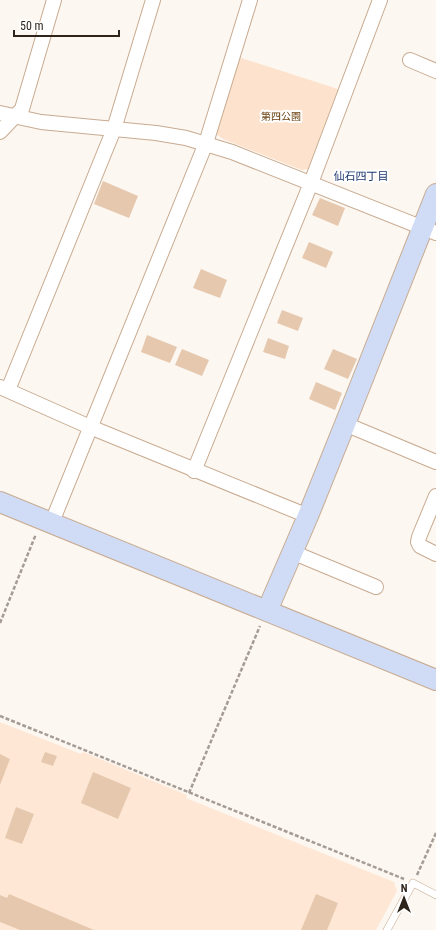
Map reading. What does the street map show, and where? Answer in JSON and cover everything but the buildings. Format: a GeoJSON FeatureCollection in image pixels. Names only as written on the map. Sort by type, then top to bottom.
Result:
{"type":"FeatureCollection","features":[{"type":"Feature","properties":{"kind":"street"},"geometry":{"type":"LineString","coordinates":[[0,132],[22,109],[54,0]]}},
{"type":"Feature","properties":{"kind":"street"},"geometry":{"type":"LineString","coordinates":[[153,0],[114,129],[4,389],[194,471],[308,516]]}},
{"type":"Feature","properties":{"kind":"street"},"geometry":{"type":"LineString","coordinates":[[47,521],[90,427],[206,143],[250,0]]}},
{"type":"Feature","properties":{"kind":"street"},"geometry":{"type":"LineString","coordinates":[[194,471],[312,183],[380,0]]}},
{"type":"Feature","properties":{"kind":"street"},"geometry":{"type":"LineString","coordinates":[[410,60],[436,71]]}},
{"type":"Feature","properties":{"kind":"street"},"geometry":{"type":"LineString","coordinates":[[0,113],[41,122],[156,133],[206,143],[312,183],[430,231]]}},
{"type":"Feature","properties":{"kind":"street"},"geometry":{"type":"LineString","coordinates":[[267,611],[308,516],[345,424],[430,231],[436,194]]}},
{"type":"Feature","properties":{"kind":"street"},"geometry":{"type":"LineString","coordinates":[[345,424],[436,462]]}},
{"type":"Feature","properties":{"kind":"street"},"geometry":{"type":"LineString","coordinates":[[436,496],[418,542],[420,546],[436,554]]}},
{"type":"Feature","properties":{"kind":"street"},"geometry":{"type":"LineString","coordinates":[[0,502],[436,680]]}},
{"type":"Feature","properties":{"kind":"street"},"geometry":{"type":"LineString","coordinates":[[292,552],[376,588]]}},
{"type":"Feature","properties":{"kind":"lane"},"geometry":{"type":"LineString","coordinates":[[387,930],[413,883],[436,895]]}},
{"type":"Feature","properties":{"kind":"path"},"geometry":{"type":"LineString","coordinates":[[0,623],[47,521]]}},
{"type":"Feature","properties":{"kind":"path"},"geometry":{"type":"LineString","coordinates":[[189,793],[267,611]]}},
{"type":"Feature","properties":{"kind":"path"},"geometry":{"type":"LineString","coordinates":[[0,716],[413,883],[436,833]]}},
{"type":"Feature","properties":{"kind":"shaded area"},"geometry":{"type":"Polygon","coordinates":[[[0,722],[81,754],[83,752],[187,795],[186,798],[394,882],[397,891],[376,930],[0,930],[0,722]]]}},
{"type":"Feature","properties":{"kind":"green space","name":"第四公園"},"geometry":{"type":"Polygon","coordinates":[[[238,57],[338,89],[308,169],[302,170],[223,139],[216,134],[238,57]]]}},
{"type":"Feature","properties":{"kind":"district","name":"仙石四丁目"},"geometry":{"type":"Point","coordinates":[361,176]}}]}
